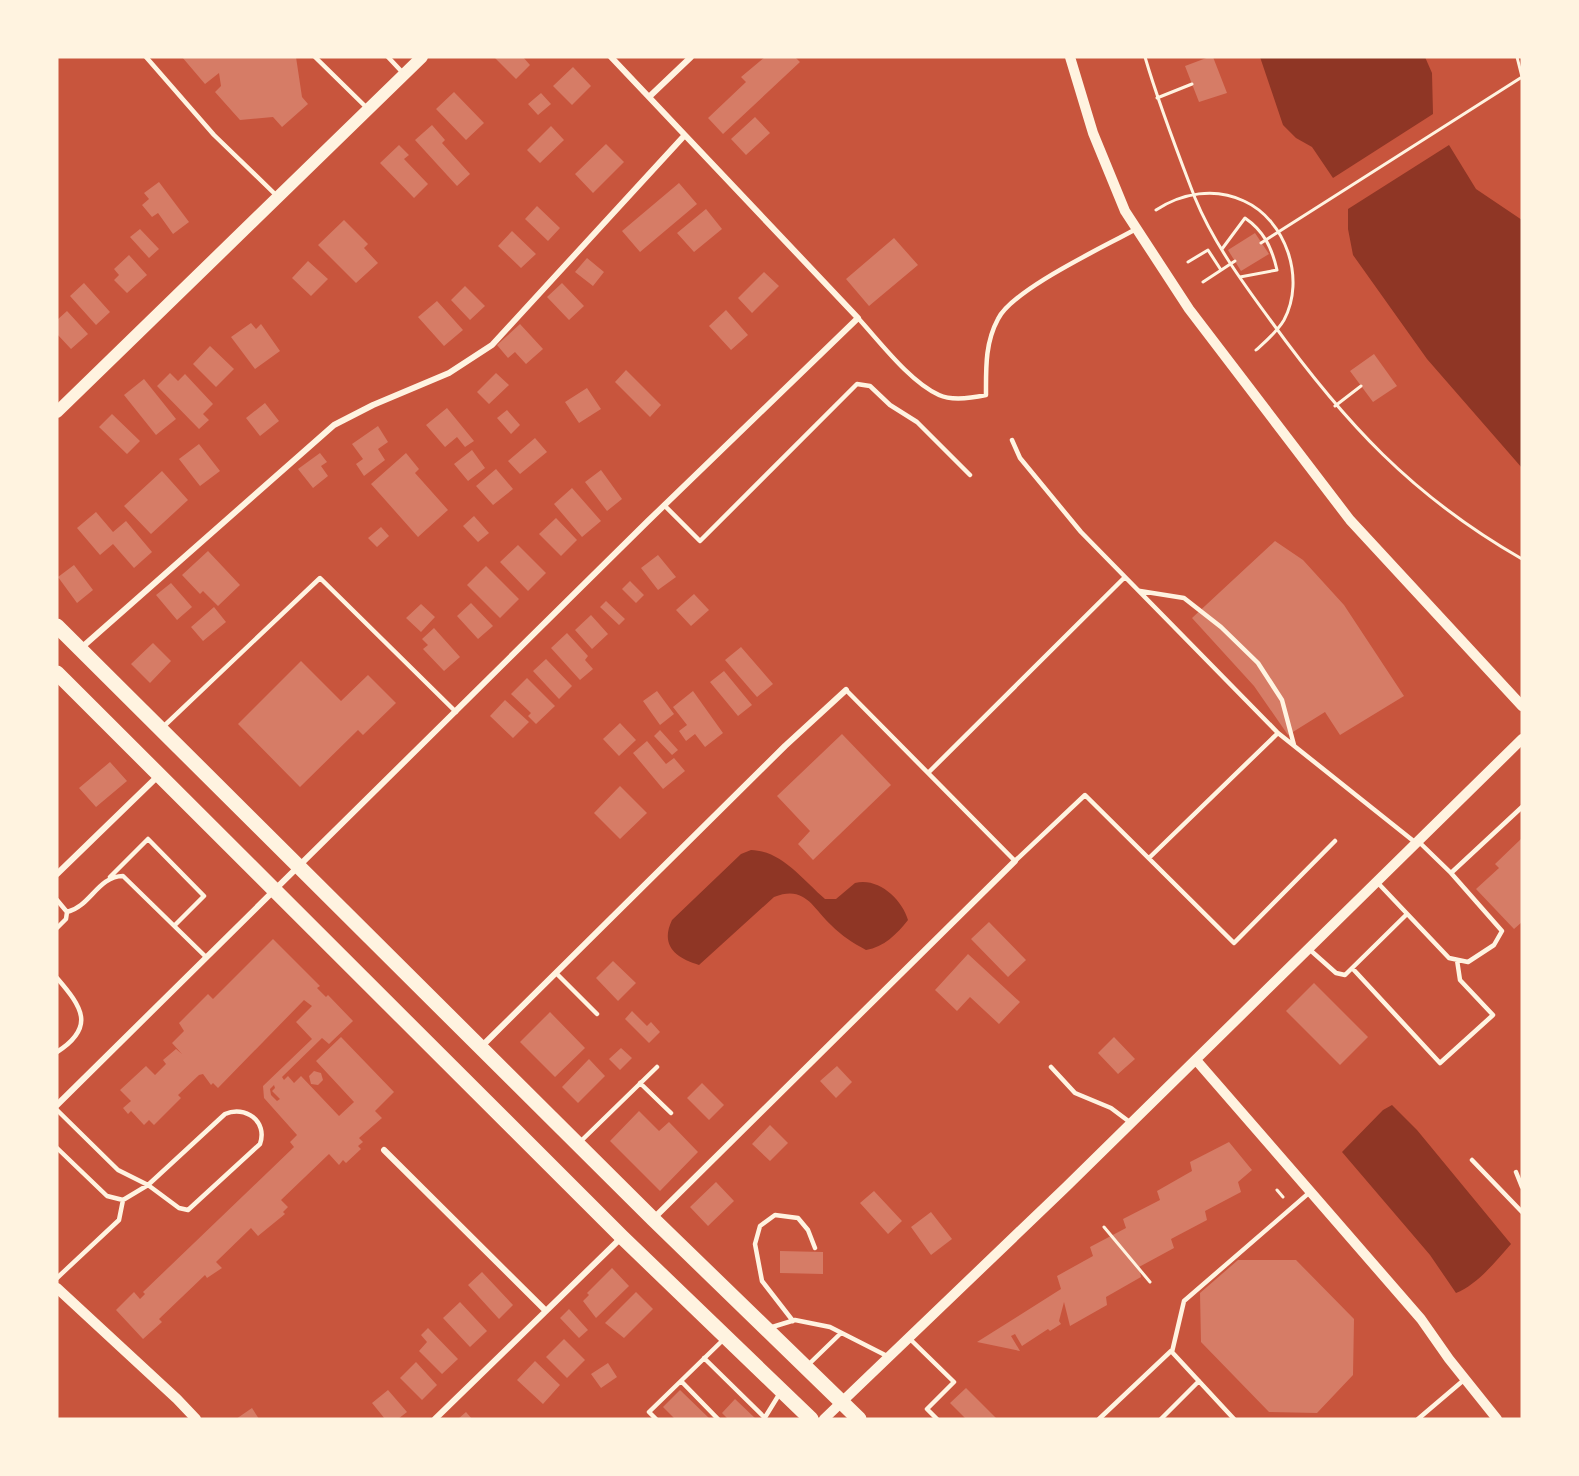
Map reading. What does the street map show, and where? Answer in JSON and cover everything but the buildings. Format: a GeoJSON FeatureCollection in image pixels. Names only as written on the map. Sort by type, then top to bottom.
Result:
{"type":"FeatureCollection","features":[{"type":"Feature","properties":{"kind":"main road"},"geometry":{"type":"LineString","coordinates":[[57,412],[422,57]]}},
{"type":"Feature","properties":{"kind":"main road"},"geometry":{"type":"LineString","coordinates":[[57,626],[577,1144],[859,1419]]}},
{"type":"Feature","properties":{"kind":"main road"},"geometry":{"type":"LineString","coordinates":[[57,673],[622,1237],[811,1419]]}},
{"type":"Feature","properties":{"kind":"street"},"geometry":{"type":"LineString","coordinates":[[58,1100],[456,712],[664,505],[858,318],[611,57]]}},
{"type":"Feature","properties":{"kind":"street"},"geometry":{"type":"LineString","coordinates":[[650,97],[691,57]]}},
{"type":"Feature","properties":{"kind":"street"},"geometry":{"type":"LineString","coordinates":[[1070,57],[1093,133],[1125,211],[1189,309],[1350,520],[1522,705]]}},
{"type":"Feature","properties":{"kind":"street"},"geometry":{"type":"LineString","coordinates":[[80,648],[334,425],[373,405],[449,373],[492,345],[684,136]]}},
{"type":"Feature","properties":{"kind":"street"},"geometry":{"type":"LineString","coordinates":[[480,1048],[785,747],[846,690]]}},
{"type":"Feature","properties":{"kind":"street"},"geometry":{"type":"LineString","coordinates":[[824,1419],[1196,1060],[1522,739]]}},
{"type":"Feature","properties":{"kind":"street"},"geometry":{"type":"LineString","coordinates":[[57,874],[159,774]]}},
{"type":"Feature","properties":{"kind":"street"},"geometry":{"type":"LineString","coordinates":[[653,1219],[1015,861]]}},
{"type":"Feature","properties":{"kind":"street"},"geometry":{"type":"LineString","coordinates":[[1196,1060],[1421,1318],[1497,1419]]}},
{"type":"Feature","properties":{"kind":"street"},"geometry":{"type":"LineString","coordinates":[[384,1150],[546,1311]]}},
{"type":"Feature","properties":{"kind":"street"},"geometry":{"type":"LineString","coordinates":[[435,1419],[622,1237]]}},
{"type":"Feature","properties":{"kind":"street"},"geometry":{"type":"LineString","coordinates":[[57,1288],[196,1419]]}},
{"type":"Feature","properties":{"kind":"lane"},"geometry":{"type":"LineString","coordinates":[[146,57],[214,135],[279,197]]}},
{"type":"Feature","properties":{"kind":"lane"},"geometry":{"type":"LineString","coordinates":[[315,57],[369,110]]}},
{"type":"Feature","properties":{"kind":"lane"},"geometry":{"type":"LineString","coordinates":[[388,57],[405,75]]}},
{"type":"Feature","properties":{"kind":"lane"},"geometry":{"type":"LineString","coordinates":[[858,318],[922,385],[941,397],[971,398],[986,395],[986,350],[998,317],[1019,296],[1137,228]]}},
{"type":"Feature","properties":{"kind":"lane"},"geometry":{"type":"LineString","coordinates":[[664,505],[700,541],[857,384],[870,386],[890,405],[917,422],[970,476]]}},
{"type":"Feature","properties":{"kind":"lane"},"geometry":{"type":"LineString","coordinates":[[1012,440],[1020,458],[1081,532],[1278,733],[1417,842],[1451,873],[1502,931],[1494,945],[1482,955],[1468,962],[1449,958],[1377,882]]}},
{"type":"Feature","properties":{"kind":"lane"},"geometry":{"type":"LineString","coordinates":[[161,729],[320,578],[456,712]]}},
{"type":"Feature","properties":{"kind":"lane"},"geometry":{"type":"LineString","coordinates":[[928,773],[1125,578]]}},
{"type":"Feature","properties":{"kind":"lane"},"geometry":{"type":"LineString","coordinates":[[1139,591],[1184,598],[1221,627],[1258,663],[1282,700],[1294,746]]}},
{"type":"Feature","properties":{"kind":"lane"},"geometry":{"type":"LineString","coordinates":[[846,690],[1015,861],[1085,795],[1234,943],[1335,841]]}},
{"type":"Feature","properties":{"kind":"lane"},"geometry":{"type":"LineString","coordinates":[[1149,858],[1278,733]]}},
{"type":"Feature","properties":{"kind":"lane"},"geometry":{"type":"LineString","coordinates":[[1451,873],[1522,807]]}},
{"type":"Feature","properties":{"kind":"lane"},"geometry":{"type":"LineString","coordinates":[[67,912],[84,903],[148,840],[204,896],[175,925]]}},
{"type":"Feature","properties":{"kind":"lane"},"geometry":{"type":"LineString","coordinates":[[107,880],[116,876],[130,880],[206,957]]}},
{"type":"Feature","properties":{"kind":"lane"},"geometry":{"type":"LineString","coordinates":[[57,900],[67,912],[66,919],[57,928]]}},
{"type":"Feature","properties":{"kind":"lane"},"geometry":{"type":"LineString","coordinates":[[1309,949],[1336,973],[1345,975],[1407,914]]}},
{"type":"Feature","properties":{"kind":"lane"},"geometry":{"type":"LineString","coordinates":[[1353,969],[1440,1064],[1493,1015],[1460,980],[1457,960]]}},
{"type":"Feature","properties":{"kind":"lane"},"geometry":{"type":"LineString","coordinates":[[556,974],[597,1014]]}},
{"type":"Feature","properties":{"kind":"lane"},"geometry":{"type":"LineString","coordinates":[[57,978],[75,998],[81,1015],[78,1034],[57,1052]]}},
{"type":"Feature","properties":{"kind":"lane"},"geometry":{"type":"LineString","coordinates":[[577,1144],[657,1067]]}},
{"type":"Feature","properties":{"kind":"lane"},"geometry":{"type":"LineString","coordinates":[[1051,1067],[1076,1093],[1111,1108],[1131,1123]]}},
{"type":"Feature","properties":{"kind":"lane"},"geometry":{"type":"LineString","coordinates":[[640,1083],[671,1113]]}},
{"type":"Feature","properties":{"kind":"lane"},"geometry":{"type":"LineString","coordinates":[[57,1110],[118,1170],[148,1185],[179,1208],[188,1210],[260,1144],[264,1134],[260,1125],[247,1112],[236,1109],[225,1114],[148,1185],[123,1200],[107,1196],[57,1148]]}},
{"type":"Feature","properties":{"kind":"lane"},"geometry":{"type":"LineString","coordinates":[[1472,1160],[1522,1212]]}},
{"type":"Feature","properties":{"kind":"lane"},"geometry":{"type":"LineString","coordinates":[[1516,1172],[1522,1186]]}},
{"type":"Feature","properties":{"kind":"lane"},"geometry":{"type":"LineString","coordinates":[[1099,1419],[1172,1352],[1184,1301],[1310,1191]]}},
{"type":"Feature","properties":{"kind":"lane"},"geometry":{"type":"LineString","coordinates":[[57,1278],[119,1220],[123,1200]]}},
{"type":"Feature","properties":{"kind":"lane"},"geometry":{"type":"LineString","coordinates":[[792,1321],[762,1281],[755,1244],[760,1226],[775,1215],[798,1218],[808,1230],[815,1248]]}},
{"type":"Feature","properties":{"kind":"lane"},"geometry":{"type":"LineString","coordinates":[[767,1329],[792,1321],[830,1327],[889,1357]]}},
{"type":"Feature","properties":{"kind":"lane"},"geometry":{"type":"LineString","coordinates":[[806,1367],[841,1333]]}},
{"type":"Feature","properties":{"kind":"lane"},"geometry":{"type":"LineString","coordinates":[[656,1419],[649,1412],[726,1337]]}},
{"type":"Feature","properties":{"kind":"lane"},"geometry":{"type":"LineString","coordinates":[[909,1338],[954,1382],[927,1409],[937,1419]]}},
{"type":"Feature","properties":{"kind":"lane"},"geometry":{"type":"LineString","coordinates":[[1172,1352],[1232,1418]]}},
{"type":"Feature","properties":{"kind":"lane"},"geometry":{"type":"LineString","coordinates":[[704,1358],[764,1419],[781,1391]]}},
{"type":"Feature","properties":{"kind":"lane"},"geometry":{"type":"LineString","coordinates":[[1418,1419],[1465,1379]]}},
{"type":"Feature","properties":{"kind":"lane"},"geometry":{"type":"LineString","coordinates":[[681,1381],[718,1419]]}},
{"type":"Feature","properties":{"kind":"lane"},"geometry":{"type":"LineString","coordinates":[[1161,1419],[1199,1382]]}},
{"type":"Feature","properties":{"kind":"lane"},"geometry":{"type":"LineString","coordinates":[[1426,1412],[1431,1419]]}},
{"type":"Feature","properties":{"kind":"path"},"geometry":{"type":"LineString","coordinates":[[1145,57],[1157,98],[1194,194],[1222,249],[1277,330],[1335,406],[1421,490],[1467,525],[1522,559]]}},
{"type":"Feature","properties":{"kind":"path"},"geometry":{"type":"LineString","coordinates":[[1261,243],[1522,77],[1517,57]]}},
{"type":"Feature","properties":{"kind":"path"},"geometry":{"type":"LineString","coordinates":[[1157,98],[1192,84]]}},
{"type":"Feature","properties":{"kind":"path"},"geometry":{"type":"LineString","coordinates":[[1156,210],[1172,200],[1194,194],[1233,196],[1245,201],[1270,222],[1278,232],[1286,248],[1293,283],[1288,309],[1277,330],[1256,350]]}},
{"type":"Feature","properties":{"kind":"path"},"geometry":{"type":"LineString","coordinates":[[1222,249],[1245,218],[1260,231],[1266,240],[1272,250],[1277,270],[1240,277]]}},
{"type":"Feature","properties":{"kind":"path"},"geometry":{"type":"LineString","coordinates":[[1188,262],[1208,250],[1221,270]]}},
{"type":"Feature","properties":{"kind":"path"},"geometry":{"type":"LineString","coordinates":[[1203,282],[1235,261]]}},
{"type":"Feature","properties":{"kind":"path"},"geometry":{"type":"LineString","coordinates":[[1335,406],[1361,386]]}},
{"type":"Feature","properties":{"kind":"path"},"geometry":{"type":"LineString","coordinates":[[1277,1190],[1283,1197]]}},
{"type":"Feature","properties":{"kind":"path"},"geometry":{"type":"LineString","coordinates":[[1104,1227],[1150,1282]]}},
{"type":"Feature","properties":{"kind":"shaded area"},"geometry":{"type":"Polygon","coordinates":[[[1260,57],[1425,57],[1432,73],[1433,114],[1333,178],[1312,147],[1296,138],[1283,125],[1260,57]]]}},
{"type":"Feature","properties":{"kind":"shaded area"},"geometry":{"type":"Polygon","coordinates":[[[1449,145],[1476,189],[1522,220],[1522,468],[1427,359],[1353,255],[1348,229],[1348,209],[1449,145]]]}},
{"type":"Feature","properties":{"kind":"shaded area"},"geometry":{"type":"Polygon","coordinates":[[[751,850],[772,855],[782,861],[825,899],[836,899],[855,883],[872,883],[895,897],[908,920],[890,939],[866,950],[839,933],[807,900],[801,896],[785,894],[774,897],[699,965],[683,959],[669,943],[669,929],[672,920],[741,854],[751,850]]]}},
{"type":"Feature","properties":{"kind":"shaded area"},"geometry":{"type":"Polygon","coordinates":[[[1392,1105],[1417,1130],[1511,1244],[1479,1278],[1456,1293],[1430,1255],[1342,1152],[1383,1110],[1392,1105]]]}}]}
